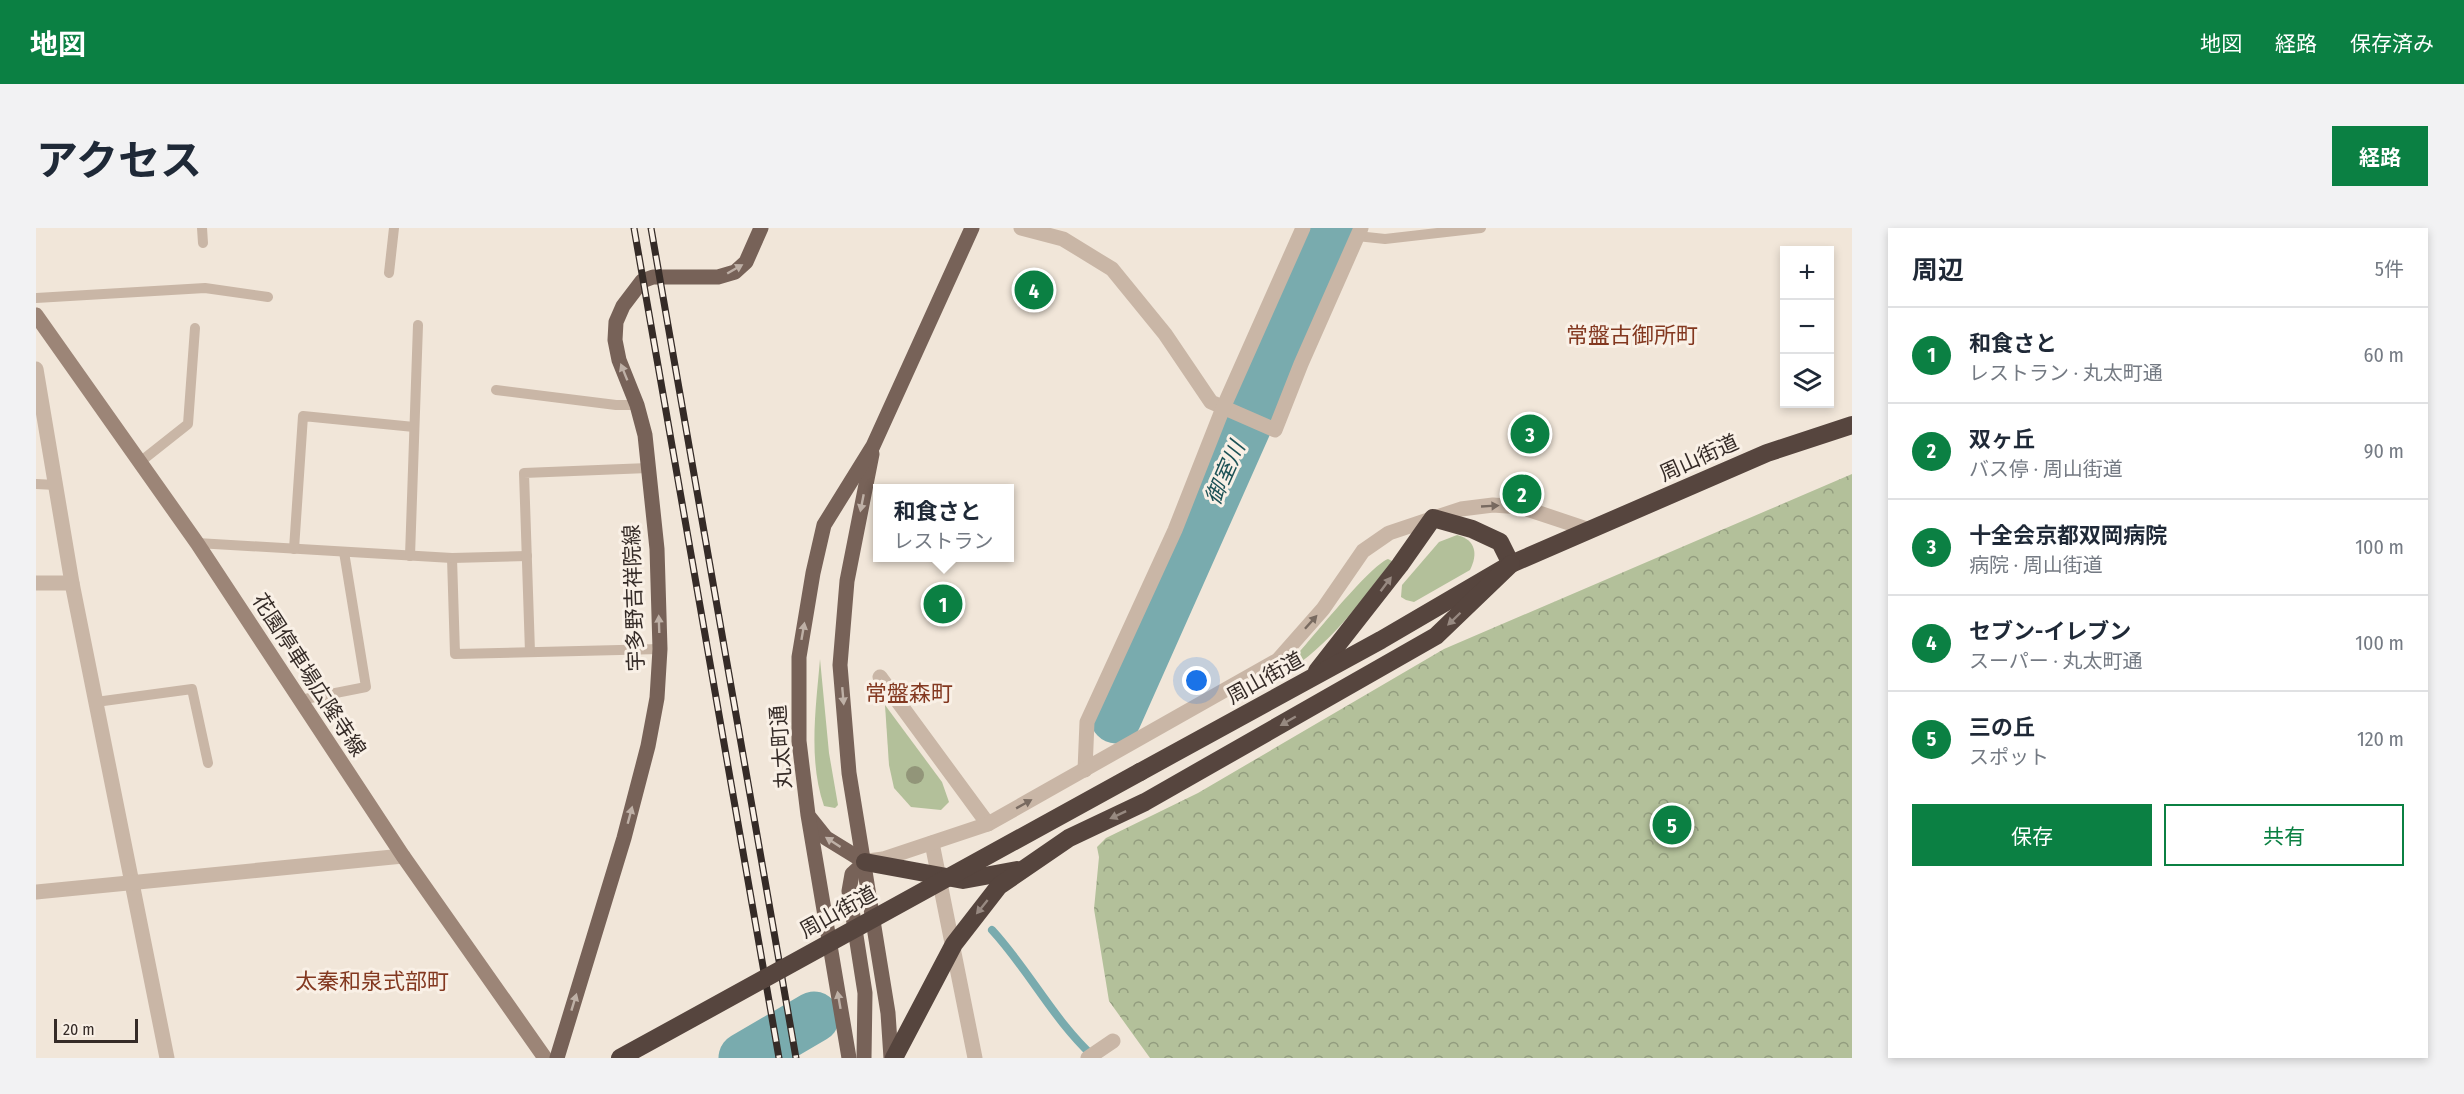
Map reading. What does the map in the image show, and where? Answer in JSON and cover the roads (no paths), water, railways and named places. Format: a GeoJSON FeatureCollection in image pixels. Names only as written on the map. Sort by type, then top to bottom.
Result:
{"type":"FeatureCollection","features":[{"type":"Feature","properties":{"kind":"highway","name":"周山街道"},"geometry":{"type":"LineString","coordinates":[[620,1058],[1311,679],[1511,564],[1767,453],[1852,424]]}},
{"type":"Feature","properties":{"kind":"highway"},"geometry":{"type":"LineString","coordinates":[[892,1058],[954,944],[999,886],[1069,838],[1145,802],[1436,636],[1511,564],[1500,542],[1472,529],[1433,518],[1381,591],[1311,679]]}},
{"type":"Feature","properties":{"kind":"highway"},"geometry":{"type":"LineString","coordinates":[[865,862],[963,879],[1025,868]]}},
{"type":"Feature","properties":{"kind":"main road","name":"宇多野吉祥院線"},"geometry":{"type":"LineString","coordinates":[[557,1058],[624,838],[648,746],[657,698],[660,649],[657,549],[645,435],[637,405],[619,360],[615,340],[616,322],[623,306],[642,281],[653,277],[718,277],[735,272],[746,262],[761,228]]}},
{"type":"Feature","properties":{"kind":"main road","name":"丸太町通"},"geometry":{"type":"LineString","coordinates":[[849,1058],[808,815],[799,741],[799,657],[813,573],[824,525],[873,446],[972,228]]}},
{"type":"Feature","properties":{"kind":"main road","name":"花園停車場広隆寺線"},"geometry":{"type":"LineString","coordinates":[[36,315],[197,543],[403,856],[545,1058]]}},
{"type":"Feature","properties":{"kind":"main road","name":"丸太町通"},"geometry":{"type":"LineString","coordinates":[[873,446],[846,581],[840,665],[849,774],[888,1013],[892,1058]]}},
{"type":"Feature","properties":{"kind":"main road"},"geometry":{"type":"LineString","coordinates":[[808,815],[826,838],[865,862],[852,874],[849,891],[865,993],[864,1058]]}},
{"type":"Feature","properties":{"kind":"street"},"geometry":{"type":"LineString","coordinates":[[1021,228],[1063,239],[1112,269],[1165,334],[1211,402],[1275,430],[1301,364],[1359,232]]}},
{"type":"Feature","properties":{"kind":"street"},"geometry":{"type":"LineString","coordinates":[[1085,770],[1087,722],[1228,410],[1303,228]]}},
{"type":"Feature","properties":{"kind":"street"},"geometry":{"type":"LineString","coordinates":[[36,369],[72,583],[167,1058]]}},
{"type":"Feature","properties":{"kind":"street"},"geometry":{"type":"LineString","coordinates":[[865,862],[883,859],[988,824],[1278,660],[1323,609],[1363,551],[1389,533],[1461,509],[1493,505],[1521,507],[1590,530]]}},
{"type":"Feature","properties":{"kind":"street"},"geometry":{"type":"LineString","coordinates":[[36,583],[72,583]]}},
{"type":"Feature","properties":{"kind":"street"},"geometry":{"type":"LineString","coordinates":[[880,677],[988,824]]}},
{"type":"Feature","properties":{"kind":"street"},"geometry":{"type":"LineString","coordinates":[[932,843],[975,1058]]}},
{"type":"Feature","properties":{"kind":"street"},"geometry":{"type":"LineString","coordinates":[[36,892],[403,856]]}},
{"type":"Feature","properties":{"kind":"street"},"geometry":{"type":"LineString","coordinates":[[1089,1058],[1108,1044]]}},
{"type":"Feature","properties":{"kind":"lane"},"geometry":{"type":"LineString","coordinates":[[202,228],[203,243]]}},
{"type":"Feature","properties":{"kind":"lane"},"geometry":{"type":"LineString","coordinates":[[389,273],[394,228]]}},
{"type":"Feature","properties":{"kind":"lane"},"geometry":{"type":"LineString","coordinates":[[1359,232],[1385,239],[1481,228]]}},
{"type":"Feature","properties":{"kind":"lane"},"geometry":{"type":"LineString","coordinates":[[36,298],[205,288],[268,297]]}},
{"type":"Feature","properties":{"kind":"lane"},"geometry":{"type":"LineString","coordinates":[[410,556],[418,325]]}},
{"type":"Feature","properties":{"kind":"lane"},"geometry":{"type":"LineString","coordinates":[[140,462],[188,423],[195,328]]}},
{"type":"Feature","properties":{"kind":"lane"},"geometry":{"type":"LineString","coordinates":[[496,390],[616,405],[637,405]]}},
{"type":"Feature","properties":{"kind":"lane"},"geometry":{"type":"LineString","coordinates":[[294,549],[303,416],[414,427]]}},
{"type":"Feature","properties":{"kind":"lane"},"geometry":{"type":"LineString","coordinates":[[530,652],[524,473],[648,468]]}},
{"type":"Feature","properties":{"kind":"lane"},"geometry":{"type":"LineString","coordinates":[[36,484],[56,485]]}},
{"type":"Feature","properties":{"kind":"lane"},"geometry":{"type":"LineString","coordinates":[[197,543],[452,558],[527,556]]}},
{"type":"Feature","properties":{"kind":"lane"},"geometry":{"type":"LineString","coordinates":[[300,700],[366,687],[344,552]]}},
{"type":"Feature","properties":{"kind":"lane"},"geometry":{"type":"LineString","coordinates":[[452,558],[456,654],[660,649]]}},
{"type":"Feature","properties":{"kind":"lane"},"geometry":{"type":"LineString","coordinates":[[96,702],[192,689],[208,763]]}},
{"type":"Feature","properties":{"kind":"waterway","name":"御室川"},"geometry":{"type":"LineString","coordinates":[[1116,718],[1334,228]]}},
{"type":"Feature","properties":{"kind":"waterway"},"geometry":{"type":"LineString","coordinates":[[992,930],[1054,1012],[1080,1044],[1095,1058]]}},
{"type":"Feature","properties":{"kind":"waterway","name":"御室川"},"geometry":{"type":"LineString","coordinates":[[744,1058],[814,1017]]}},
{"type":"Feature","properties":{"kind":"railway"},"geometry":{"type":"LineString","coordinates":[[634,228],[779,1058]]}},
{"type":"Feature","properties":{"kind":"railway"},"geometry":{"type":"LineString","coordinates":[[651,228],[796,1058]]}},
{"type":"Feature","properties":{"kind":"place","name":"セブン-イレブン"},"geometry":{"type":"Point","coordinates":[1034,290]}},
{"type":"Feature","properties":{"kind":"place","name":"十全会京都双岡病院"},"geometry":{"type":"Point","coordinates":[1530,434]}},
{"type":"Feature","properties":{"kind":"place","name":"双ヶ丘"},"geometry":{"type":"Point","coordinates":[1522,494]}},
{"type":"Feature","properties":{"kind":"place","name":"和食さと"},"geometry":{"type":"Point","coordinates":[943,604]}},
{"type":"Feature","properties":{"kind":"place","name":"三の丘"},"geometry":{"type":"Point","coordinates":[1672,825]}},
{"type":"Feature","properties":{"kind":"district","name":"常盤古御所町"},"geometry":{"type":"Point","coordinates":[1632,335]}},
{"type":"Feature","properties":{"kind":"district","name":"常盤森町"},"geometry":{"type":"Point","coordinates":[909,693]}},
{"type":"Feature","properties":{"kind":"district","name":"太秦和泉式部町"},"geometry":{"type":"Point","coordinates":[372,981]}}]}
